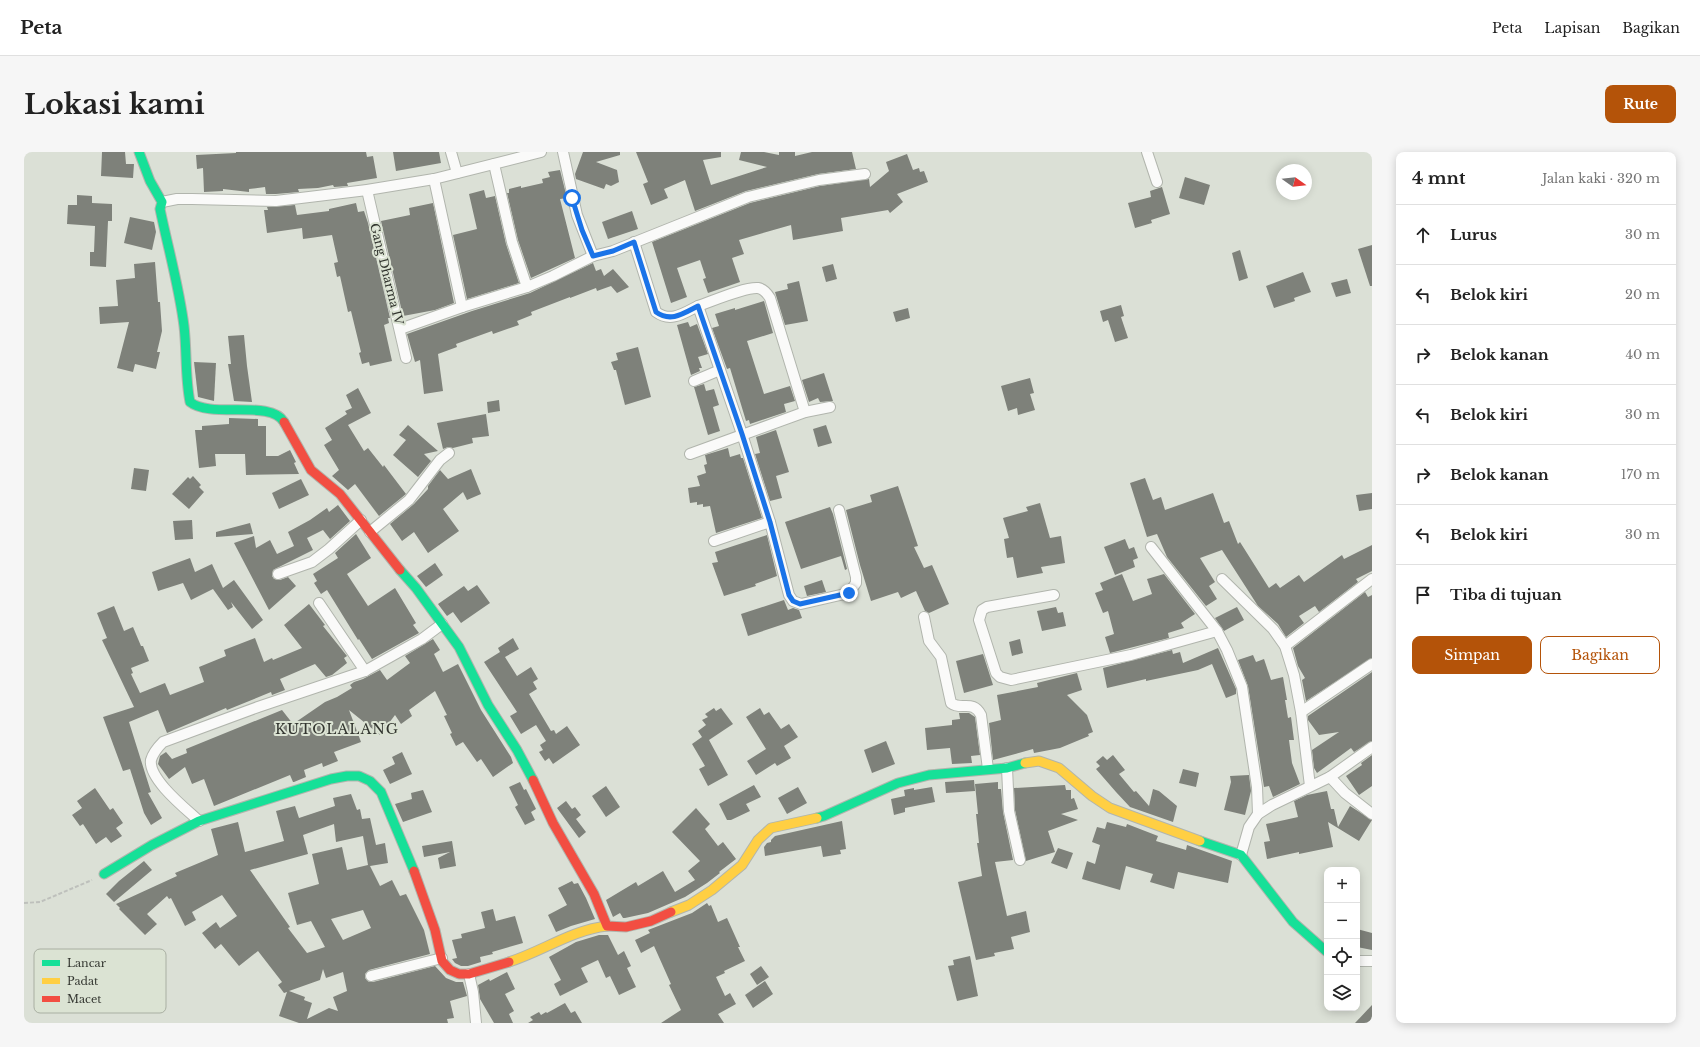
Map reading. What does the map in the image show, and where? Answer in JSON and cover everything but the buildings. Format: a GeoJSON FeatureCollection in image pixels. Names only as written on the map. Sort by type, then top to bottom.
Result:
{"type":"FeatureCollection","features":[{"type":"Feature","properties":{"kind":"street"},"geometry":{"type":"LineString","coordinates":[[139,152],[150,181],[162,202],[160,209],[180,295],[190,402],[196,407],[210,409],[274,413],[282,419],[311,470],[340,494],[416,588],[459,647],[488,705],[517,750],[534,782],[553,824],[594,894],[607,926]]}},
{"type":"Feature","properties":{"kind":"street"},"geometry":{"type":"LineString","coordinates":[[451,152],[456,173]]}},
{"type":"Feature","properties":{"kind":"street"},"geometry":{"type":"LineString","coordinates":[[162,202],[177,199],[276,201],[367,190],[434,179],[541,152]]}},
{"type":"Feature","properties":{"kind":"street"},"geometry":{"type":"LineString","coordinates":[[563,152],[576,215],[593,256]]}},
{"type":"Feature","properties":{"kind":"street"},"geometry":{"type":"LineString","coordinates":[[1147,152],[1157,182]]}},
{"type":"Feature","properties":{"kind":"street"},"geometry":{"type":"LineString","coordinates":[[494,164],[512,242],[527,287]]}},
{"type":"Feature","properties":{"kind":"street"},"geometry":{"type":"LineString","coordinates":[[400,329],[462,307],[527,287],[593,256],[613,251],[748,197],[819,180],[865,174]]}},
{"type":"Feature","properties":{"kind":"street"},"geometry":{"type":"LineString","coordinates":[[434,179],[462,307]]}},
{"type":"Feature","properties":{"kind":"street","name":"Gang Dharma IV"},"geometry":{"type":"LineString","coordinates":[[367,190],[386,278],[400,329],[406,358]]}},
{"type":"Feature","properties":{"kind":"street"},"geometry":{"type":"LineString","coordinates":[[634,242],[656,312],[666,317],[672,318],[682,315],[698,306],[746,290],[757,288],[766,292],[770,298],[805,412]]}},
{"type":"Feature","properties":{"kind":"street"},"geometry":{"type":"LineString","coordinates":[[698,306],[742,434],[770,522],[789,595],[793,601],[800,604],[849,593],[856,583],[856,577],[839,510]]}},
{"type":"Feature","properties":{"kind":"street"},"geometry":{"type":"LineString","coordinates":[[694,381],[720,370]]}},
{"type":"Feature","properties":{"kind":"street"},"geometry":{"type":"LineString","coordinates":[[690,454],[805,412],[830,406]]}},
{"type":"Feature","properties":{"kind":"street"},"geometry":{"type":"LineString","coordinates":[[370,532],[408,500],[440,460],[449,453]]}},
{"type":"Feature","properties":{"kind":"street"},"geometry":{"type":"LineString","coordinates":[[278,574],[312,562],[361,520]]}},
{"type":"Feature","properties":{"kind":"street"},"geometry":{"type":"LineString","coordinates":[[714,541],[770,522]]}},
{"type":"Feature","properties":{"kind":"street"},"geometry":{"type":"LineString","coordinates":[[1151,547],[1217,632],[1227,650],[1242,687],[1257,787],[1258,814]]}},
{"type":"Feature","properties":{"kind":"street"},"geometry":{"type":"LineString","coordinates":[[1222,578],[1273,629],[1285,646],[1294,675],[1301,712],[1310,786]]}},
{"type":"Feature","properties":{"kind":"street"},"geometry":{"type":"LineString","coordinates":[[1285,646],[1372,579]]}},
{"type":"Feature","properties":{"kind":"street"},"geometry":{"type":"LineString","coordinates":[[1054,595],[987,607],[982,610],[979,620],[996,673],[1000,677],[1011,680],[1131,655],[1217,632]]}},
{"type":"Feature","properties":{"kind":"street"},"geometry":{"type":"LineString","coordinates":[[320,603],[365,671]]}},
{"type":"Feature","properties":{"kind":"street"},"geometry":{"type":"LineString","coordinates":[[924,617],[929,641],[941,657],[951,703],[954,706],[973,706],[978,709],[981,715],[988,769]]}},
{"type":"Feature","properties":{"kind":"street"},"geometry":{"type":"LineString","coordinates":[[199,821],[170,794],[154,775],[151,760],[155,750],[163,742],[258,707],[365,671],[422,639],[442,624]]}},
{"type":"Feature","properties":{"kind":"street"},"geometry":{"type":"LineString","coordinates":[[1301,712],[1372,664]]}},
{"type":"Feature","properties":{"kind":"street"},"geometry":{"type":"LineString","coordinates":[[1241,855],[1249,827],[1258,814],[1272,805],[1330,777],[1372,747]]}},
{"type":"Feature","properties":{"kind":"street"},"geometry":{"type":"LineString","coordinates":[[104,874],[152,845],[199,821],[331,779],[348,776],[363,776],[372,780],[381,792],[419,883],[435,930],[442,958],[450,970],[459,974],[469,974],[518,959],[574,934],[597,927],[626,927],[651,920],[689,905],[712,890],[742,865],[758,840],[771,828],[824,816],[898,783],[921,777],[1006,768],[1039,761],[1059,768],[1092,796],[1110,808],[1156,826],[1241,855],[1293,922],[1324,949]]}},
{"type":"Feature","properties":{"kind":"street"},"geometry":{"type":"LineString","coordinates":[[1006,768],[1009,810],[1020,860]]}},
{"type":"Feature","properties":{"kind":"street"},"geometry":{"type":"LineString","coordinates":[[1330,777],[1345,793],[1372,814]]}},
{"type":"Feature","properties":{"kind":"street"},"geometry":{"type":"LineString","coordinates":[[371,976],[442,958]]}},
{"type":"Feature","properties":{"kind":"street"},"geometry":{"type":"LineString","coordinates":[[1360,961],[1372,961]]}},
{"type":"Feature","properties":{"kind":"street"},"geometry":{"type":"LineString","coordinates":[[469,974],[473,992],[476,1023]]}},
{"type":"Feature","properties":{"kind":"path"},"geometry":{"type":"LineString","coordinates":[[24,903],[40,902],[78,887],[104,874]]}},
{"type":"Feature","properties":{"kind":"traffic: fast"},"geometry":{"type":"LineString","coordinates":[[139,152],[150,181],[162,202],[160,209],[182,311],[186,345],[187,383],[190,402],[200,407],[212,409],[254,410],[267,412],[277,415],[284,422]]}},
{"type":"Feature","properties":{"kind":"traffic: fast"},"geometry":{"type":"LineString","coordinates":[[400,570],[416,588],[459,647],[488,705],[517,750],[533,780]]}},
{"type":"Feature","properties":{"kind":"traffic: fast"},"geometry":{"type":"LineString","coordinates":[[817,818],[898,783],[929,775],[1007,768],[1025,763]]}},
{"type":"Feature","properties":{"kind":"traffic: fast"},"geometry":{"type":"LineString","coordinates":[[104,874],[152,845],[199,821],[331,779],[347,776],[359,776],[370,781],[381,792],[414,871]]}},
{"type":"Feature","properties":{"kind":"traffic: fast"},"geometry":{"type":"LineString","coordinates":[[1200,841],[1241,855],[1293,922],[1324,949]]}},
{"type":"Feature","properties":{"kind":"traffic: slow"},"geometry":{"type":"LineString","coordinates":[[1025,763],[1039,761],[1059,768],[1092,796],[1110,808],[1200,841]]}},
{"type":"Feature","properties":{"kind":"traffic: slow"},"geometry":{"type":"LineString","coordinates":[[671,912],[689,905],[712,890],[742,865],[758,840],[771,828],[817,818]]}},
{"type":"Feature","properties":{"kind":"traffic: slow"},"geometry":{"type":"LineString","coordinates":[[509,962],[570,936],[594,928],[607,926]]}},
{"type":"Feature","properties":{"kind":"traffic: jam"},"geometry":{"type":"LineString","coordinates":[[284,422],[311,470],[340,494],[400,570]]}},
{"type":"Feature","properties":{"kind":"traffic: jam"},"geometry":{"type":"LineString","coordinates":[[533,780],[553,823],[594,894],[607,926],[626,927],[651,921],[671,912]]}},
{"type":"Feature","properties":{"kind":"traffic: jam"},"geometry":{"type":"LineString","coordinates":[[414,871],[435,930],[442,961],[450,970],[459,974],[469,974],[509,962]]}},
{"type":"Feature","properties":{"kind":"district","name":"KUTOLALANG"},"geometry":{"type":"Point","coordinates":[337,729]}},
{"type":"Feature","properties":{"kind":"route"},"geometry":{"type":"LineString","coordinates":[[572,198],[576,215],[593,256],[613,251],[634,242],[656,312],[672,318],[682,315],[698,306],[742,434],[770,522],[789,595],[793,601],[800,604],[849,593]]}}]}
